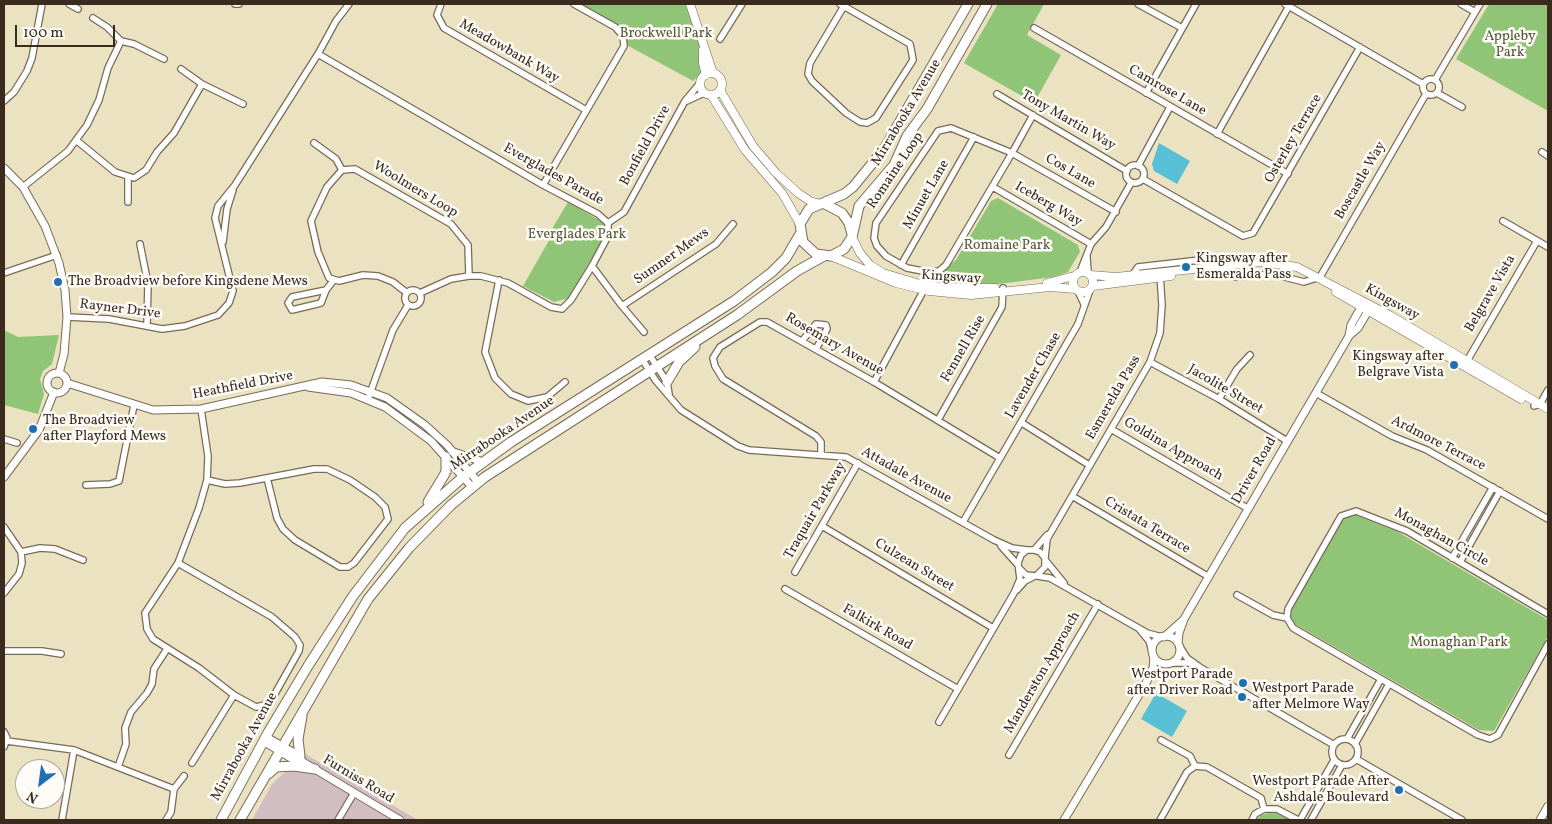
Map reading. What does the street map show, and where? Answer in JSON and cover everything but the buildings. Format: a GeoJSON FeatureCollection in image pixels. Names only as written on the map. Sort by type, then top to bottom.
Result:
{"type":"FeatureCollection","features":[{"type":"Feature","properties":{"kind":"main road"},"geometry":{"type":"LineString","coordinates":[[690,4],[704,44],[703,63],[709,74],[721,80],[720,90],[753,146],[776,173],[798,193],[810,201],[842,213],[849,222],[852,235],[844,249],[827,256],[808,249],[800,234],[800,224],[782,193],[745,150],[700,83],[709,74]]}},
{"type":"Feature","properties":{"kind":"main road","name":"Mirrabooka Avenue"},"geometry":{"type":"LineString","coordinates":[[821,204],[844,194],[853,187],[884,149],[968,4]]}},
{"type":"Feature","properties":{"kind":"main road","name":"Mirrabooka Avenue"},"geometry":{"type":"LineString","coordinates":[[852,235],[859,206],[894,165],[907,136],[927,110],[987,4]]}},
{"type":"Feature","properties":{"kind":"main road"},"geometry":{"type":"LineString","coordinates":[[707,94],[720,90]]}},
{"type":"Feature","properties":{"kind":"main road"},"geometry":{"type":"LineString","coordinates":[[800,224],[809,209],[821,204]]}},
{"type":"Feature","properties":{"kind":"main road","name":"Mirrabooka Avenue"},"geometry":{"type":"LineString","coordinates":[[221,820],[265,739],[308,666],[353,596],[406,528],[466,474],[483,462],[645,356],[734,301],[772,272],[786,258],[800,234]]}},
{"type":"Feature","properties":{"kind":"main road","name":"Kingsway"},"geometry":{"type":"LineString","coordinates":[[852,235],[860,253],[876,269],[926,287]]}},
{"type":"Feature","properties":{"kind":"main road","name":"Mirrabooka Avenue"},"geometry":{"type":"LineString","coordinates":[[240,820],[368,599],[409,548],[475,485],[712,331],[797,270],[827,256]]}},
{"type":"Feature","properties":{"kind":"main road","name":"Kingsway"},"geometry":{"type":"LineString","coordinates":[[827,256],[875,276],[926,287],[1003,290],[1054,287],[1084,292],[1091,288],[1160,274],[1210,267],[1253,262],[1271,262],[1297,267],[1537,405],[1548,409]]}},
{"type":"Feature","properties":{"kind":"main road","name":"Kingsway"},"geometry":{"type":"LineString","coordinates":[[1003,290],[1051,283],[1083,274],[1116,277],[1133,274],[1160,274],[1260,266],[1280,267],[1318,278]]}},
{"type":"Feature","properties":{"kind":"main road"},"geometry":{"type":"LineString","coordinates":[[1076,290],[1072,283],[1083,274],[1091,288]]}},
{"type":"Feature","properties":{"kind":"main road","name":"Kingsway"},"geometry":{"type":"LineString","coordinates":[[1366,306],[1467,361],[1537,405],[1548,415]]}},
{"type":"Feature","properties":{"kind":"main road"},"geometry":{"type":"LineString","coordinates":[[666,382],[679,362],[712,331]]}},
{"type":"Feature","properties":{"kind":"main road"},"geometry":{"type":"LineString","coordinates":[[419,515],[446,472],[449,454]]}},
{"type":"Feature","properties":{"kind":"main road"},"geometry":{"type":"LineString","coordinates":[[301,759],[298,739],[303,710]]}},
{"type":"Feature","properties":{"kind":"main road"},"geometry":{"type":"LineString","coordinates":[[266,776],[276,767],[294,766],[315,769]]}},
{"type":"Feature","properties":{"kind":"street"},"geometry":{"type":"LineString","coordinates":[[4,101],[14,92],[32,58],[42,4]]}},
{"type":"Feature","properties":{"kind":"street"},"geometry":{"type":"LineString","coordinates":[[69,4],[78,9]]}},
{"type":"Feature","properties":{"kind":"street","name":"Rayner Drive"},"geometry":{"type":"LineString","coordinates":[[67,317],[109,319],[162,329],[185,326],[218,315],[229,303],[232,291],[215,218],[218,206],[235,185],[318,54],[336,21],[349,4]]}},
{"type":"Feature","properties":{"kind":"street","name":"Meadowbank Way"},"geometry":{"type":"LineString","coordinates":[[440,4],[437,16],[444,28],[586,110]]}},
{"type":"Feature","properties":{"kind":"street"},"geometry":{"type":"LineString","coordinates":[[543,185],[624,46],[623,36],[614,27],[574,4]]}},
{"type":"Feature","properties":{"kind":"street"},"geometry":{"type":"LineString","coordinates":[[720,39],[742,4]]}},
{"type":"Feature","properties":{"kind":"street"},"geometry":{"type":"LineString","coordinates":[[1138,4],[1182,28]]}},
{"type":"Feature","properties":{"kind":"street"},"geometry":{"type":"LineString","coordinates":[[1146,93],[1196,4]]}},
{"type":"Feature","properties":{"kind":"street"},"geometry":{"type":"LineString","coordinates":[[1461,4],[1475,12]]}},
{"type":"Feature","properties":{"kind":"street"},"geometry":{"type":"LineString","coordinates":[[1435,80],[1480,4]]}},
{"type":"Feature","properties":{"kind":"street"},"geometry":{"type":"LineString","coordinates":[[842,5],[910,44],[913,60],[876,118],[868,123],[860,122],[846,113],[812,81],[808,74],[810,64],[842,5]]}},
{"type":"Feature","properties":{"kind":"street"},"geometry":{"type":"LineString","coordinates":[[1217,134],[1287,5],[1423,84]]}},
{"type":"Feature","properties":{"kind":"street"},"geometry":{"type":"LineString","coordinates":[[93,18],[107,27],[121,41],[134,44],[164,59]]}},
{"type":"Feature","properties":{"kind":"street","name":"Camrose Lane"},"geometry":{"type":"LineString","coordinates":[[1034,28],[1288,174]]}},
{"type":"Feature","properties":{"kind":"street"},"geometry":{"type":"LineString","coordinates":[[23,188],[68,151],[87,125],[99,100],[108,68],[121,41]]}},
{"type":"Feature","properties":{"kind":"street","name":"Osterley Terrace"},"geometry":{"type":"LineString","coordinates":[[1143,179],[1243,236],[1253,234],[1360,48]]}},
{"type":"Feature","properties":{"kind":"street","name":"Everglades Parade"},"geometry":{"type":"LineString","coordinates":[[318,54],[543,185],[598,214],[608,223],[608,236],[592,266],[571,300],[562,309],[551,307],[499,280],[468,276],[443,281],[420,293]]}},
{"type":"Feature","properties":{"kind":"street"},"geometry":{"type":"LineString","coordinates":[[181,69],[202,84],[243,104]]}},
{"type":"Feature","properties":{"kind":"street"},"geometry":{"type":"LineString","coordinates":[[1423,84],[1429,79],[1435,80]]}},
{"type":"Feature","properties":{"kind":"street"},"geometry":{"type":"LineString","coordinates":[[1435,80],[1439,87],[1437,93]]}},
{"type":"Feature","properties":{"kind":"street","name":"Bonfield Drive"},"geometry":{"type":"LineString","coordinates":[[608,223],[624,212],[686,102],[700,83]]}},
{"type":"Feature","properties":{"kind":"street"},"geometry":{"type":"LineString","coordinates":[[76,140],[115,172],[134,178],[146,170],[157,152],[174,133],[202,84]]}},
{"type":"Feature","properties":{"kind":"street"},"geometry":{"type":"LineString","coordinates":[[1423,84],[1423,90],[1426,94],[1432,95],[1437,93],[1462,107]]}},
{"type":"Feature","properties":{"kind":"street","name":"Bonfield Drive"},"geometry":{"type":"LineString","coordinates":[[686,102],[707,94]]}},
{"type":"Feature","properties":{"kind":"street","name":"Tony Martin Way"},"geometry":{"type":"LineString","coordinates":[[997,94],[1115,162],[1126,171]]}},
{"type":"Feature","properties":{"kind":"street","name":"Boscastle Way"},"geometry":{"type":"LineString","coordinates":[[1318,278],[1426,94]]}},
{"type":"Feature","properties":{"kind":"street"},"geometry":{"type":"LineString","coordinates":[[1138,166],[1170,107]]}},
{"type":"Feature","properties":{"kind":"street","name":"Romaine Loop"},"geometry":{"type":"LineString","coordinates":[[1012,152],[951,128],[938,131],[876,223],[874,238],[877,246],[886,256],[901,265],[928,272],[939,270],[946,265],[993,187],[1033,116]]}},
{"type":"Feature","properties":{"kind":"street","name":"Minuet Lane"},"geometry":{"type":"LineString","coordinates":[[901,265],[974,138]]}},
{"type":"Feature","properties":{"kind":"street"},"geometry":{"type":"LineString","coordinates":[[314,143],[336,159],[342,170],[327,188],[312,221],[318,252],[329,278],[334,281]]}},
{"type":"Feature","properties":{"kind":"street","name":"Cos Lane"},"geometry":{"type":"LineString","coordinates":[[1012,152],[1116,212]]}},
{"type":"Feature","properties":{"kind":"street"},"geometry":{"type":"LineString","coordinates":[[1542,152],[1548,156]]}},
{"type":"Feature","properties":{"kind":"street"},"geometry":{"type":"LineString","coordinates":[[1132,166],[1138,166],[1144,173],[1143,179],[1138,183],[1131,183],[1126,178],[1126,171],[1132,166]]}},
{"type":"Feature","properties":{"kind":"street"},"geometry":{"type":"LineString","coordinates":[[4,168],[23,188],[45,226],[57,255],[65,290],[67,317],[64,354],[59,373]]}},
{"type":"Feature","properties":{"kind":"street","name":"Woolmers Loop"},"geometry":{"type":"LineString","coordinates":[[342,170],[355,169],[452,224],[468,245],[468,276]]}},
{"type":"Feature","properties":{"kind":"street"},"geometry":{"type":"LineString","coordinates":[[128,177],[128,202]]}},
{"type":"Feature","properties":{"kind":"street"},"geometry":{"type":"LineString","coordinates":[[1083,274],[1091,244],[1116,212],[1131,183]]}},
{"type":"Feature","properties":{"kind":"street","name":"Rayner Drive"},"geometry":{"type":"LineString","coordinates":[[223,251],[227,209],[235,185]]}},
{"type":"Feature","properties":{"kind":"street","name":"Iceberg Way"},"geometry":{"type":"LineString","coordinates":[[993,187],[1091,244]]}},
{"type":"Feature","properties":{"kind":"street"},"geometry":{"type":"LineString","coordinates":[[1503,220],[1548,247]]}},
{"type":"Feature","properties":{"kind":"street","name":"Sumner Mews"},"geometry":{"type":"LineString","coordinates":[[622,306],[716,244],[733,224]]}},
{"type":"Feature","properties":{"kind":"street","name":"Belgrave Vista"},"geometry":{"type":"LineString","coordinates":[[1467,361],[1537,240]]}},
{"type":"Feature","properties":{"kind":"street"},"geometry":{"type":"LineString","coordinates":[[140,244],[148,284],[147,325]]}},
{"type":"Feature","properties":{"kind":"street"},"geometry":{"type":"LineString","coordinates":[[4,273],[57,255]]}},
{"type":"Feature","properties":{"kind":"street","name":"Kingsway"},"geometry":{"type":"LineString","coordinates":[[1133,274],[1138,267],[1200,260],[1210,267]]}},
{"type":"Feature","properties":{"kind":"street"},"geometry":{"type":"LineString","coordinates":[[592,266],[644,332]]}},
{"type":"Feature","properties":{"kind":"street","name":"Esmerelda Pass"},"geometry":{"type":"LineString","coordinates":[[1045,558],[1047,539],[1150,362],[1160,333],[1162,305],[1160,274]]}},
{"type":"Feature","properties":{"kind":"street"},"geometry":{"type":"LineString","coordinates":[[326,290],[292,297],[288,303],[292,310],[321,303],[326,290],[334,281],[372,275],[390,280],[407,293]]}},
{"type":"Feature","properties":{"kind":"street"},"geometry":{"type":"LineString","coordinates":[[499,280],[485,352],[495,378],[511,394],[528,401],[547,397],[565,382]]}},
{"type":"Feature","properties":{"kind":"street"},"geometry":{"type":"LineString","coordinates":[[874,382],[926,287]]}},
{"type":"Feature","properties":{"kind":"street","name":"Lavender Chase"},"geometry":{"type":"LineString","coordinates":[[963,522],[1084,314],[1084,304],[1091,288]]}},
{"type":"Feature","properties":{"kind":"street"},"geometry":{"type":"LineString","coordinates":[[412,290],[420,293],[421,301],[418,305],[413,307],[408,305],[405,300],[407,293],[412,290]]}},
{"type":"Feature","properties":{"kind":"street","name":"Fennell Rise"},"geometry":{"type":"LineString","coordinates":[[938,420],[1002,307],[1003,290]]}},
{"type":"Feature","properties":{"kind":"street"},"geometry":{"type":"LineString","coordinates":[[1076,290],[1084,304]]}},
{"type":"Feature","properties":{"kind":"street"},"geometry":{"type":"LineString","coordinates":[[368,399],[393,330],[408,305]]}},
{"type":"Feature","properties":{"kind":"street","name":"Driver Road"},"geometry":{"type":"LineString","coordinates":[[1179,645],[1179,633],[1184,619],[1348,336],[1358,328],[1366,306]]}},
{"type":"Feature","properties":{"kind":"street","name":"Rosemary Avenue"},"geometry":{"type":"LineString","coordinates":[[821,455],[821,442],[816,436],[727,382],[715,366],[713,358],[720,347],[760,322],[768,322],[874,382],[1000,458]]}},
{"type":"Feature","properties":{"kind":"street"},"geometry":{"type":"LineString","coordinates":[[802,341],[816,324],[826,325],[827,329],[816,349]]}},
{"type":"Feature","properties":{"kind":"street"},"geometry":{"type":"LineString","coordinates":[[1220,400],[1238,369],[1250,355]]}},
{"type":"Feature","properties":{"kind":"street","name":"Attadale Avenue"},"geometry":{"type":"LineString","coordinates":[[645,356],[681,410],[738,446],[749,450],[846,457],[994,540],[1012,548],[1030,550]]}},
{"type":"Feature","properties":{"kind":"street","name":"Jacolite Street"},"geometry":{"type":"LineString","coordinates":[[1150,362],[1220,400],[1287,440]]}},
{"type":"Feature","properties":{"kind":"street","name":"Attadale Avenue"},"geometry":{"type":"LineString","coordinates":[[653,369],[666,382],[670,394]]}},
{"type":"Feature","properties":{"kind":"street"},"geometry":{"type":"LineString","coordinates":[[59,373],[65,377],[67,383],[62,391],[54,392],[48,387],[47,381],[51,375],[59,373]]}},
{"type":"Feature","properties":{"kind":"street","name":"Heathfield Drive"},"geometry":{"type":"LineString","coordinates":[[67,383],[153,410],[201,409],[308,387],[317,383],[330,382],[370,391],[398,405],[419,420],[475,485]]}},
{"type":"Feature","properties":{"kind":"street","name":"Heathfield Drive"},"geometry":{"type":"LineString","coordinates":[[308,387],[344,392],[368,399],[398,415],[449,454]]}},
{"type":"Feature","properties":{"kind":"street"},"geometry":{"type":"LineString","coordinates":[[1537,405],[1548,390]]}},
{"type":"Feature","properties":{"kind":"street"},"geometry":{"type":"LineString","coordinates":[[4,477],[39,430],[54,392]]}},
{"type":"Feature","properties":{"kind":"street","name":"Ardmore Terrace"},"geometry":{"type":"LineString","coordinates":[[1316,393],[1392,436],[1427,450],[1548,519]]}},
{"type":"Feature","properties":{"kind":"street"},"geometry":{"type":"LineString","coordinates":[[86,485],[119,481],[134,405]]}},
{"type":"Feature","properties":{"kind":"street"},"geometry":{"type":"LineString","coordinates":[[178,562],[272,617],[295,637],[300,645],[299,651],[272,699],[265,705],[256,706],[234,695],[199,668],[153,639],[147,629],[145,613],[178,562],[199,508],[207,480],[208,456],[201,409]]}},
{"type":"Feature","properties":{"kind":"street"},"geometry":{"type":"LineString","coordinates":[[1022,423],[1090,465]]}},
{"type":"Feature","properties":{"kind":"street","name":"Goldina Approach"},"geometry":{"type":"LineString","coordinates":[[1111,429],[1248,508]]}},
{"type":"Feature","properties":{"kind":"street"},"geometry":{"type":"LineString","coordinates":[[4,439],[17,443]]}},
{"type":"Feature","properties":{"kind":"street"},"geometry":{"type":"LineString","coordinates":[[449,454],[483,462]]}},
{"type":"Feature","properties":{"kind":"street","name":"Traquair Parkway"},"geometry":{"type":"LineString","coordinates":[[795,572],[858,463]]}},
{"type":"Feature","properties":{"kind":"street"},"geometry":{"type":"LineString","coordinates":[[207,480],[225,484],[314,469],[338,473],[375,497],[385,506],[388,519],[354,563],[348,567],[340,567],[295,540],[283,529],[277,518],[267,478]]}},
{"type":"Feature","properties":{"kind":"street"},"geometry":{"type":"LineString","coordinates":[[1452,558],[1493,487]]}},
{"type":"Feature","properties":{"kind":"street"},"geometry":{"type":"LineString","coordinates":[[1460,562],[1500,491]]}},
{"type":"Feature","properties":{"kind":"street","name":"Cristata Terrace"},"geometry":{"type":"LineString","coordinates":[[1072,496],[1209,577]]}},
{"type":"Feature","properties":{"kind":"street","name":"Monaghan Circle"},"geometry":{"type":"LineString","coordinates":[[1287,618],[1288,609],[1341,516],[1348,512],[1356,511],[1385,522],[1460,562],[1548,614]]}},
{"type":"Feature","properties":{"kind":"street","name":"Culzean Street"},"geometry":{"type":"LineString","coordinates":[[822,526],[993,628]]}},
{"type":"Feature","properties":{"kind":"street"},"geometry":{"type":"LineString","coordinates":[[4,527],[21,552],[22,563],[19,574],[4,592]]}},
{"type":"Feature","properties":{"kind":"street","name":"Esmerelda Pass"},"geometry":{"type":"LineString","coordinates":[[1030,550],[1054,528]]}},
{"type":"Feature","properties":{"kind":"street","name":"Attadale Avenue"},"geometry":{"type":"LineString","coordinates":[[994,540],[1004,548],[1019,568]]}},
{"type":"Feature","properties":{"kind":"street"},"geometry":{"type":"LineString","coordinates":[[21,552],[40,548],[55,549],[83,560]]}},
{"type":"Feature","properties":{"kind":"street"},"geometry":{"type":"LineString","coordinates":[[939,722],[1014,593],[1020,579],[1019,559],[1030,550],[1040,552],[1053,572],[1067,586]]}},
{"type":"Feature","properties":{"kind":"street"},"geometry":{"type":"LineString","coordinates":[[1014,593],[1025,581],[1036,576],[1045,567],[1045,558]]}},
{"type":"Feature","properties":{"kind":"street"},"geometry":{"type":"LineString","coordinates":[[1019,568],[1026,575],[1050,578],[1067,586],[1147,633],[1171,637],[1179,645],[1187,658],[1201,668],[1334,745]]}},
{"type":"Feature","properties":{"kind":"street","name":"Falkirk Road"},"geometry":{"type":"LineString","coordinates":[[785,589],[958,689]]}},
{"type":"Feature","properties":{"kind":"street"},"geometry":{"type":"LineString","coordinates":[[1238,595],[1273,615],[1287,618],[1293,628],[1478,735],[1490,739],[1498,735],[1547,648]]}},
{"type":"Feature","properties":{"kind":"street","name":"Manderston Approach"},"geometry":{"type":"LineString","coordinates":[[1010,755],[1098,604]]}},
{"type":"Feature","properties":{"kind":"street","name":"Driver Road"},"geometry":{"type":"LineString","coordinates":[[1163,637],[1184,619]]}},
{"type":"Feature","properties":{"kind":"street"},"geometry":{"type":"LineString","coordinates":[[1135,625],[1149,641],[1153,654],[1160,662],[1189,663],[1201,668]]}},
{"type":"Feature","properties":{"kind":"street"},"geometry":{"type":"LineString","coordinates":[[1064,820],[1146,682],[1153,668],[1155,642],[1163,637]]}},
{"type":"Feature","properties":{"kind":"street"},"geometry":{"type":"LineString","coordinates":[[1146,682],[1157,670],[1171,663],[1179,656],[1179,645]]}},
{"type":"Feature","properties":{"kind":"street"},"geometry":{"type":"LineString","coordinates":[[118,766],[126,744],[125,728],[131,712],[147,693],[152,684],[154,669],[167,649]]}},
{"type":"Feature","properties":{"kind":"street"},"geometry":{"type":"LineString","coordinates":[[4,651],[42,651],[62,654]]}},
{"type":"Feature","properties":{"kind":"street"},"geometry":{"type":"LineString","coordinates":[[1542,655],[1548,659]]}},
{"type":"Feature","properties":{"kind":"street"},"geometry":{"type":"LineString","coordinates":[[1347,740],[1381,679]]}},
{"type":"Feature","properties":{"kind":"street"},"geometry":{"type":"LineString","coordinates":[[1355,744],[1389,684]]}},
{"type":"Feature","properties":{"kind":"street"},"geometry":{"type":"LineString","coordinates":[[192,763],[234,695]]}},
{"type":"Feature","properties":{"kind":"street"},"geometry":{"type":"LineString","coordinates":[[4,732],[5,744],[74,750],[174,789]]}},
{"type":"Feature","properties":{"kind":"street","name":"Furniss Road"},"geometry":{"type":"LineString","coordinates":[[265,739],[400,820]]}},
{"type":"Feature","properties":{"kind":"street"},"geometry":{"type":"LineString","coordinates":[[1161,740],[1190,756],[1195,766]]}},
{"type":"Feature","properties":{"kind":"street"},"geometry":{"type":"LineString","coordinates":[[1252,820],[1256,814],[1264,809],[1277,809],[1299,820],[1334,760],[1332,751],[1334,745],[1341,740],[1347,740],[1355,744],[1358,752],[1356,759],[1349,764],[1342,765],[1334,760]]}},
{"type":"Feature","properties":{"kind":"street"},"geometry":{"type":"LineString","coordinates":[[62,820],[74,750]]}},
{"type":"Feature","properties":{"kind":"street"},"geometry":{"type":"LineString","coordinates":[[1356,759],[1462,820]]}},
{"type":"Feature","properties":{"kind":"street"},"geometry":{"type":"LineString","coordinates":[[1311,820],[1342,765]]}},
{"type":"Feature","properties":{"kind":"street"},"geometry":{"type":"LineString","coordinates":[[1160,820],[1187,772],[1195,766],[1207,767],[1261,798],[1264,809]]}},
{"type":"Feature","properties":{"kind":"street"},"geometry":{"type":"LineString","coordinates":[[166,820],[171,812],[174,789],[184,776]]}},
{"type":"Feature","properties":{"kind":"street"},"geometry":{"type":"LineString","coordinates":[[338,820],[354,793]]}},
{"type":"Feature","properties":{"kind":"street"},"geometry":{"type":"LineString","coordinates":[[1540,820],[1548,806]]}},
{"type":"Feature","properties":{"kind":"shaded area"},"geometry":{"type":"Polygon","coordinates":[[[305,754],[418,820],[252,820],[272,784],[305,754]]]}},
{"type":"Feature","properties":{"kind":"green space","name":"Brockwell Park"},"geometry":{"type":"Polygon","coordinates":[[[575,4],[686,4],[704,44],[704,71],[693,81],[623,43],[619,32],[575,4]]]}},
{"type":"Feature","properties":{"kind":"green space"},"geometry":{"type":"Polygon","coordinates":[[[998,4],[1044,4],[1027,35],[1061,55],[1034,103],[964,63],[998,4]]]}},
{"type":"Feature","properties":{"kind":"green space","name":"Appleby Park"},"geometry":{"type":"Polygon","coordinates":[[[1489,4],[1548,4],[1548,111],[1456,59],[1489,4]]]}},
{"type":"Feature","properties":{"kind":"green space","name":"Romaine Park"},"geometry":{"type":"Polygon","coordinates":[[[998,198],[1078,245],[1080,252],[1068,272],[1053,277],[983,286],[934,280],[937,274],[956,260],[991,201],[998,198]]]}},
{"type":"Feature","properties":{"kind":"green space","name":"Everglades Park"},"geometry":{"type":"Polygon","coordinates":[[[568,202],[604,223],[605,235],[569,298],[554,302],[523,286],[551,237],[549,234],[568,202]]]}},
{"type":"Feature","properties":{"kind":"green space"},"geometry":{"type":"Polygon","coordinates":[[[4,330],[18,337],[59,335],[52,364],[43,371],[40,379],[44,394],[38,414],[4,405],[4,330]]]}},
{"type":"Feature","properties":{"kind":"green space","name":"Monaghan Park"},"geometry":{"type":"Polygon","coordinates":[[[1348,515],[1355,515],[1398,532],[1548,620],[1548,636],[1494,731],[1479,730],[1295,624],[1291,617],[1292,609],[1343,519],[1348,515]]]}},
{"type":"Feature","properties":{"kind":"green space"},"geometry":{"type":"Polygon","coordinates":[[[1272,812],[1291,820],[1256,820],[1261,815],[1272,812]]]}},
{"type":"Feature","properties":{"kind":"water"},"geometry":{"type":"Polygon","coordinates":[[[1159,143],[1190,161],[1177,184],[1154,171],[1152,164],[1159,143]]]}},
{"type":"Feature","properties":{"kind":"water"},"geometry":{"type":"Polygon","coordinates":[[[1156,693],[1187,711],[1172,737],[1141,719],[1156,693]]]}},
{"type":"Feature","properties":{"kind":"place","name":"Kingsway after Esmeralda Pass"},"geometry":{"type":"Point","coordinates":[1186,267]}},
{"type":"Feature","properties":{"kind":"place","name":"The Broadview before Kingsdene Mews"},"geometry":{"type":"Point","coordinates":[58,282]}},
{"type":"Feature","properties":{"kind":"place","name":"Kingsway after Belgrave Vista"},"geometry":{"type":"Point","coordinates":[1454,365]}},
{"type":"Feature","properties":{"kind":"place","name":"The Broadview after Playford Mews"},"geometry":{"type":"Point","coordinates":[33,429]}},
{"type":"Feature","properties":{"kind":"place","name":"Westport Parade after Driver Road"},"geometry":{"type":"Point","coordinates":[1243,683]}},
{"type":"Feature","properties":{"kind":"place","name":"Westport Parade after Melmore Way"},"geometry":{"type":"Point","coordinates":[1242,697]}},
{"type":"Feature","properties":{"kind":"place","name":"Westport Parade After Ashdale Boulevard"},"geometry":{"type":"Point","coordinates":[1399,790]}}]}
